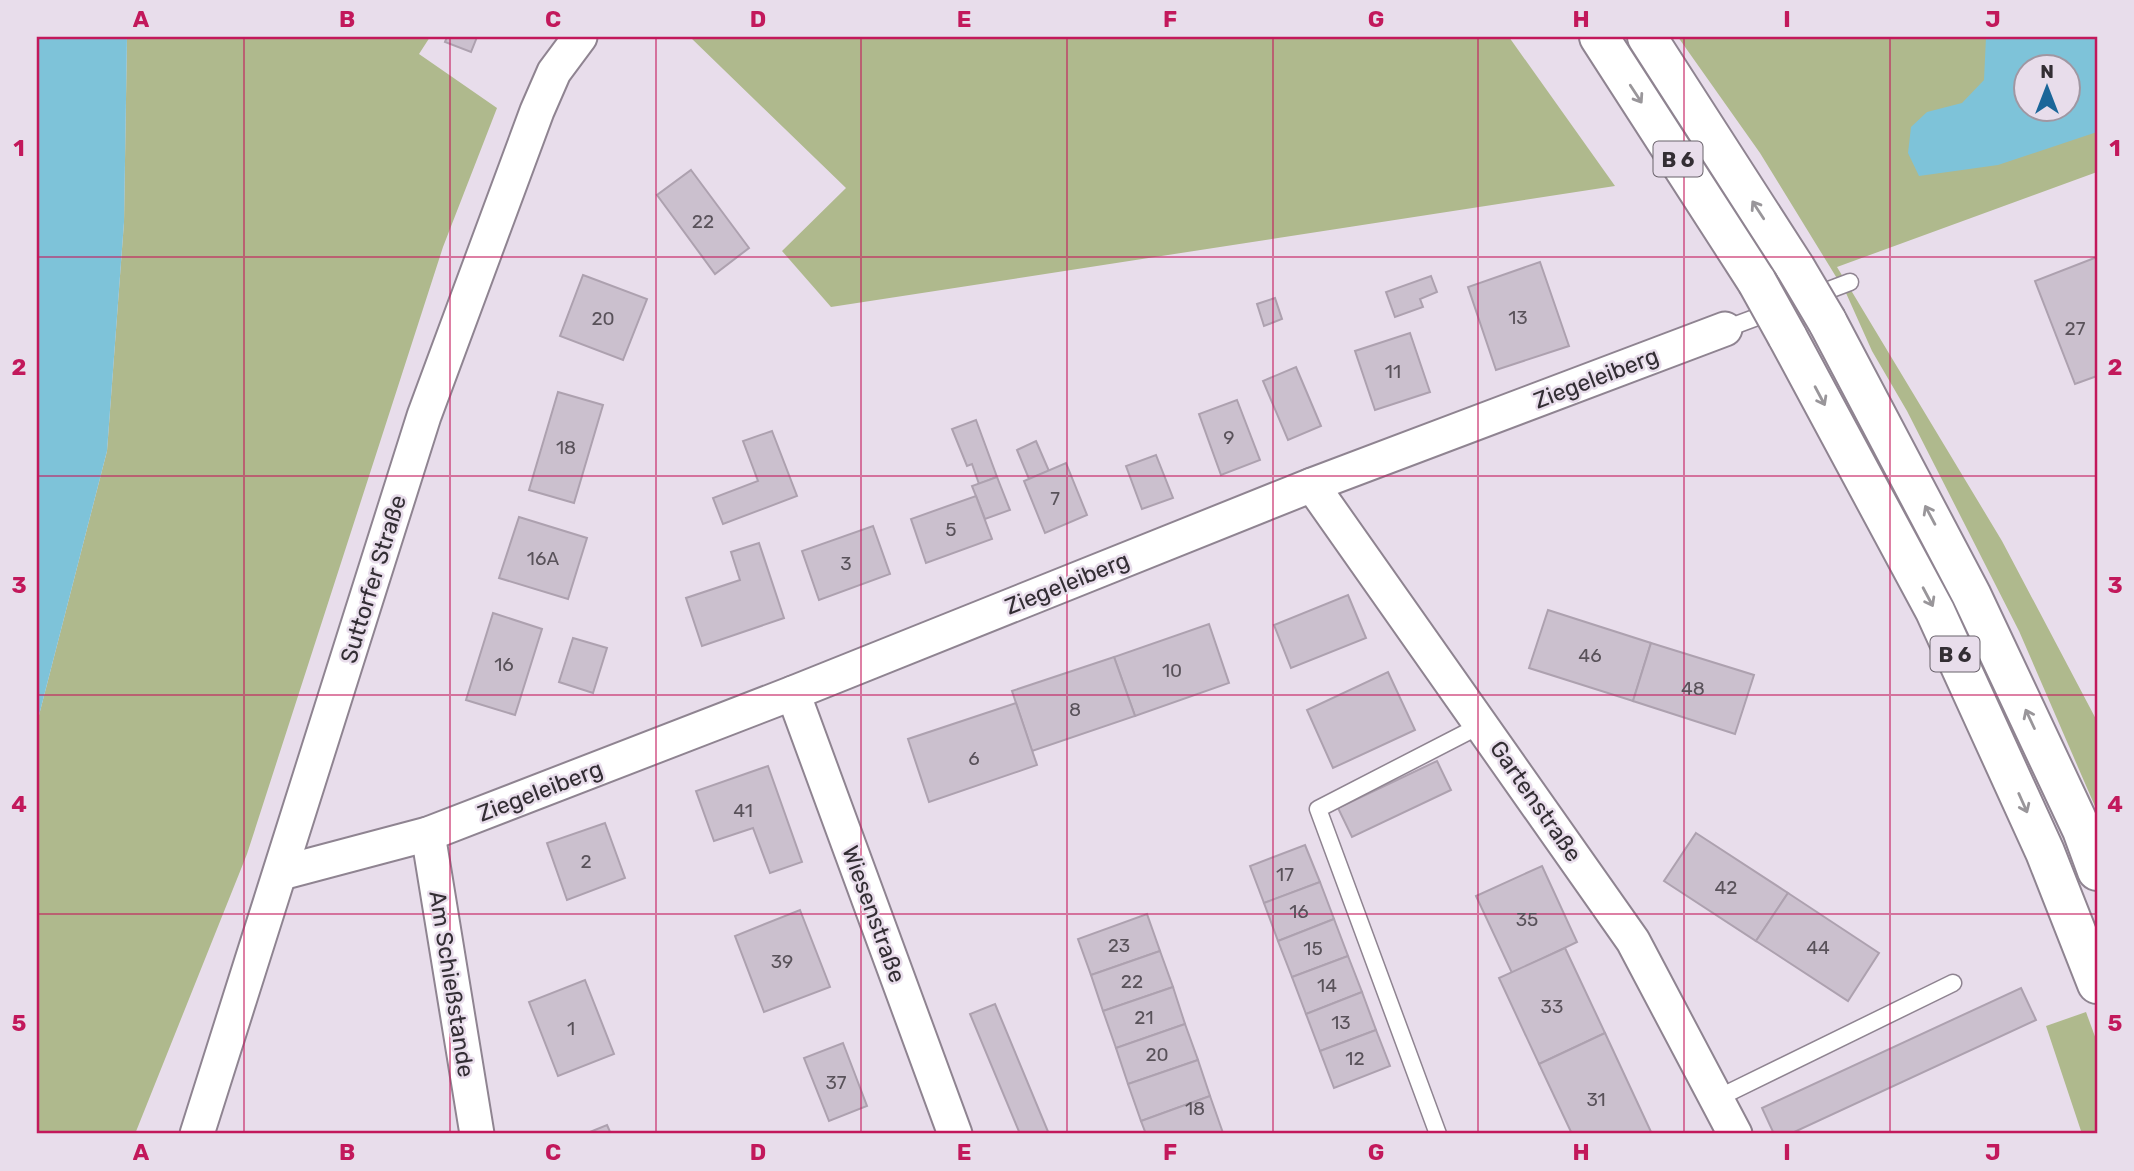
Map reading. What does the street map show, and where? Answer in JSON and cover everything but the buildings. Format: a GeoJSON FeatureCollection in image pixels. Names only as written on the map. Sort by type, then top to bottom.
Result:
{"type":"FeatureCollection","features":[{"type":"Feature","properties":{"kind":"highway","name":"B 6"},"geometry":{"type":"LineString","coordinates":[[1599,37],[1756,282],[1799,307],[2045,852],[2097,984]]}},
{"type":"Feature","properties":{"kind":"highway","name":"B 6"},"geometry":{"type":"LineString","coordinates":[[1647,37],[1799,307],[1971,594],[2082,830],[2097,871]]}},
{"type":"Feature","properties":{"kind":"street","name":"Suttorfer Straße"},"geometry":{"type":"LineString","coordinates":[[197,1134],[424,416],[537,111],[554,72],[580,37]]}},
{"type":"Feature","properties":{"kind":"street","name":"Ziegeleiberg"},"geometry":{"type":"LineString","coordinates":[[281,873],[428,834],[793,693],[1312,485],[1725,329]]}},
{"type":"Feature","properties":{"kind":"street","name":"Gartenstraße"},"geometry":{"type":"LineString","coordinates":[[1312,485],[1483,724],[1633,941],[1735,1134]]}},
{"type":"Feature","properties":{"kind":"street","name":"Wiesenstraße"},"geometry":{"type":"LineString","coordinates":[[793,693],[956,1134]]}},
{"type":"Feature","properties":{"kind":"street","name":"Am Schießstande"},"geometry":{"type":"LineString","coordinates":[[428,834],[477,1134]]}},
{"type":"Feature","properties":{"kind":"lane","name":"Ziegeleiberg"},"geometry":{"type":"LineString","coordinates":[[1725,329],[1799,307],[1850,282]]}},
{"type":"Feature","properties":{"kind":"lane"},"geometry":{"type":"LineString","coordinates":[[1438,1134],[1318,809],[1483,724]]}},
{"type":"Feature","properties":{"kind":"lane"},"geometry":{"type":"LineString","coordinates":[[1718,1098],[1953,983]]}},
{"type":"Feature","properties":{"kind":"green space"},"geometry":{"type":"Polygon","coordinates":[[[127,37],[430,37],[419,54],[497,108],[443,247],[247,854],[135,1134],[37,1134],[37,723],[107,451],[124,222],[127,37]]]}},
{"type":"Feature","properties":{"kind":"green space"},"geometry":{"type":"Polygon","coordinates":[[[690,37],[1509,37],[1615,186],[831,307],[782,251],[846,188],[690,37]]]}},
{"type":"Feature","properties":{"kind":"green space"},"geometry":{"type":"Polygon","coordinates":[[[1678,37],[2097,37],[2097,172],[1837,267],[2002,541],[2097,721],[2097,811],[2019,631],[1907,411],[1872,351],[1846,293],[1760,153],[1678,37]]]}},
{"type":"Feature","properties":{"kind":"green space"},"geometry":{"type":"Polygon","coordinates":[[[2086,1012],[2097,1042],[2097,1134],[2082,1134],[2046,1026],[2086,1012]]]}},
{"type":"Feature","properties":{"kind":"water"},"geometry":{"type":"Polygon","coordinates":[[[37,37],[127,37],[124,222],[107,451],[37,723],[37,37]]]}},
{"type":"Feature","properties":{"kind":"water"},"geometry":{"type":"Polygon","coordinates":[[[1986,37],[2097,37],[2097,132],[1998,165],[1919,176],[1908,153],[1911,127],[1927,112],[1962,103],[1984,80],[1986,37]]]}}]}
